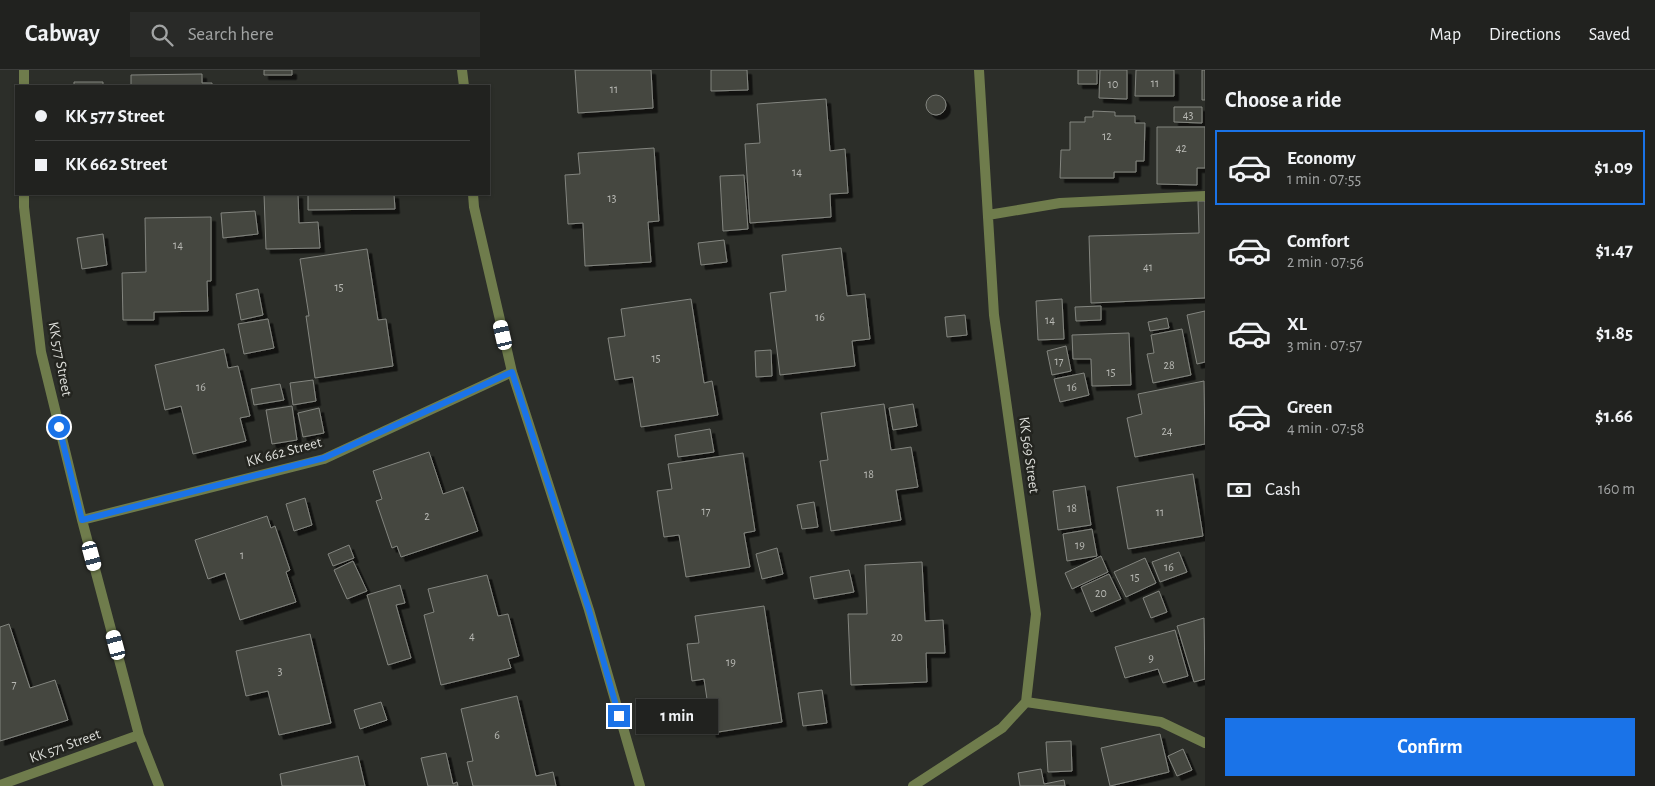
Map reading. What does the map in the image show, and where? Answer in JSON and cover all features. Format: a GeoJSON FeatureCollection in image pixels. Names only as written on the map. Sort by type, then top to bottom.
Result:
{"type":"FeatureCollection","features":[{"type":"Feature","properties":{"kind":"street"},"geometry":{"type":"LineString","coordinates":[[24,70],[24,85]]}},
{"type":"Feature","properties":{"kind":"street"},"geometry":{"type":"LineString","coordinates":[[462,70],[464,85]]}},
{"type":"Feature","properties":{"kind":"street","name":"KK 569 Street"},"geometry":{"type":"LineString","coordinates":[[979,70],[994,315],[1036,614],[1026,702]]}},
{"type":"Feature","properties":{"kind":"street","name":"KK 577 Street"},"geometry":{"type":"LineString","coordinates":[[24,195],[41,352],[82,520],[139,735],[158,786]]}},
{"type":"Feature","properties":{"kind":"street"},"geometry":{"type":"LineString","coordinates":[[473,195],[474,207],[512,372],[589,610],[640,786]]}},
{"type":"Feature","properties":{"kind":"street"},"geometry":{"type":"LineString","coordinates":[[988,215],[1060,203],[1205,196]]}},
{"type":"Feature","properties":{"kind":"street","name":"KK 662 Street"},"geometry":{"type":"LineString","coordinates":[[82,520],[324,458],[512,372]]}},
{"type":"Feature","properties":{"kind":"street"},"geometry":{"type":"LineString","coordinates":[[913,786],[1002,728],[1026,702],[1161,722],[1205,743]]}},
{"type":"Feature","properties":{"kind":"street","name":"KK 571 Street"},"geometry":{"type":"LineString","coordinates":[[0,785],[139,735]]}},
{"type":"Feature","properties":{"kind":"building"},"geometry":{"type":"Polygon","coordinates":[[[264,70],[292,70],[292,75],[264,75],[264,70]]]}},
{"type":"Feature","properties":{"kind":"building"},"geometry":{"type":"Polygon","coordinates":[[[575,70],[651,70],[653,108],[578,113],[575,70]]]}},
{"type":"Feature","properties":{"kind":"building"},"geometry":{"type":"Polygon","coordinates":[[[711,70],[747,70],[748,90],[711,91],[711,70]]]}},
{"type":"Feature","properties":{"kind":"building"},"geometry":{"type":"Polygon","coordinates":[[[1078,70],[1097,70],[1097,84],[1078,84],[1078,70]]]}},
{"type":"Feature","properties":{"kind":"building"},"geometry":{"type":"Polygon","coordinates":[[[1100,70],[1127,70],[1127,99],[1099,98],[1100,70]]]}},
{"type":"Feature","properties":{"kind":"building"},"geometry":{"type":"Polygon","coordinates":[[[1136,70],[1174,70],[1174,96],[1135,96],[1136,70]]]}},
{"type":"Feature","properties":{"kind":"building"},"geometry":{"type":"Polygon","coordinates":[[[1202,70],[1205,70],[1205,100],[1202,100],[1202,70]]]}},
{"type":"Feature","properties":{"kind":"building"},"geometry":{"type":"Polygon","coordinates":[[[202,74],[202,83],[212,83],[212,85],[131,85],[131,75],[202,74]]]}},
{"type":"Feature","properties":{"kind":"building"},"geometry":{"type":"Polygon","coordinates":[[[74,82],[103,82],[103,85],[74,85],[74,82]]]}},
{"type":"Feature","properties":{"kind":"building"},"geometry":{"type":"Polygon","coordinates":[[[936,95],[943,98],[946,105],[943,112],[936,115],[929,112],[926,105],[929,98],[936,95]]]}},
{"type":"Feature","properties":{"kind":"building"},"geometry":{"type":"Polygon","coordinates":[[[826,99],[830,151],[845,149],[848,193],[830,194],[831,217],[750,223],[745,144],[760,143],[757,104],[826,99]]]}},
{"type":"Feature","properties":{"kind":"building"},"geometry":{"type":"Polygon","coordinates":[[[1174,107],[1202,107],[1202,123],[1174,122],[1174,107]]]}},
{"type":"Feature","properties":{"kind":"building"},"geometry":{"type":"Polygon","coordinates":[[[1093,111],[1115,112],[1115,116],[1135,116],[1135,123],[1145,123],[1144,161],[1136,161],[1136,172],[1114,172],[1114,178],[1060,178],[1061,150],[1070,150],[1070,122],[1085,122],[1085,117],[1093,117],[1093,111]]]}},
{"type":"Feature","properties":{"kind":"building"},"geometry":{"type":"Polygon","coordinates":[[[1157,127],[1205,127],[1205,168],[1197,168],[1197,185],[1157,184],[1157,127]]]}},
{"type":"Feature","properties":{"kind":"building"},"geometry":{"type":"Polygon","coordinates":[[[654,148],[659,221],[648,222],[651,262],[585,266],[583,223],[568,224],[565,175],[580,174],[578,153],[654,148]]]}},
{"type":"Feature","properties":{"kind":"building"},"geometry":{"type":"Polygon","coordinates":[[[744,175],[748,229],[723,231],[720,176],[744,175]]]}},
{"type":"Feature","properties":{"kind":"building"},"geometry":{"type":"Polygon","coordinates":[[[264,195],[298,195],[299,223],[318,222],[320,248],[266,249],[264,195]]]}},
{"type":"Feature","properties":{"kind":"building"},"geometry":{"type":"Polygon","coordinates":[[[308,195],[394,195],[395,209],[308,210],[308,195]]]}},
{"type":"Feature","properties":{"kind":"building"},"geometry":{"type":"Polygon","coordinates":[[[1198,201],[1205,201],[1205,298],[1091,303],[1089,236],[1199,233],[1198,201]]]}},
{"type":"Feature","properties":{"kind":"building"},"geometry":{"type":"Polygon","coordinates":[[[255,211],[258,234],[223,238],[221,213],[255,211]]]}},
{"type":"Feature","properties":{"kind":"building"},"geometry":{"type":"Polygon","coordinates":[[[211,217],[211,281],[207,281],[208,311],[154,312],[154,320],[123,320],[122,273],[146,272],[145,218],[211,217]]]}},
{"type":"Feature","properties":{"kind":"building"},"geometry":{"type":"Polygon","coordinates":[[[103,234],[107,265],[82,269],[77,238],[103,234]]]}},
{"type":"Feature","properties":{"kind":"building"},"geometry":{"type":"Polygon","coordinates":[[[724,240],[727,262],[701,265],[698,243],[724,240]]]}},
{"type":"Feature","properties":{"kind":"building"},"geometry":{"type":"Polygon","coordinates":[[[841,248],[847,296],[865,294],[870,339],[852,341],[855,366],[780,375],[770,293],[786,291],[782,255],[841,248]]]}},
{"type":"Feature","properties":{"kind":"building"},"geometry":{"type":"Polygon","coordinates":[[[367,249],[378,320],[386,319],[393,366],[315,378],[306,316],[309,316],[300,259],[367,249]]]}},
{"type":"Feature","properties":{"kind":"building"},"geometry":{"type":"Polygon","coordinates":[[[258,289],[263,315],[241,320],[236,294],[258,289]]]}},
{"type":"Feature","properties":{"kind":"building"},"geometry":{"type":"Polygon","coordinates":[[[691,299],[704,383],[712,381],[718,415],[641,427],[633,377],[615,380],[608,338],[625,336],[621,309],[691,299]]]}},
{"type":"Feature","properties":{"kind":"building"},"geometry":{"type":"Polygon","coordinates":[[[1062,299],[1064,339],[1038,340],[1036,301],[1062,299]]]}},
{"type":"Feature","properties":{"kind":"building"},"geometry":{"type":"Polygon","coordinates":[[[1101,306],[1101,320],[1076,321],[1075,307],[1101,306]]]}},
{"type":"Feature","properties":{"kind":"building"},"geometry":{"type":"Polygon","coordinates":[[[1205,311],[1205,362],[1197,364],[1187,315],[1205,311]]]}},
{"type":"Feature","properties":{"kind":"building"},"geometry":{"type":"Polygon","coordinates":[[[965,315],[967,335],[947,337],[945,317],[965,315]]]}},
{"type":"Feature","properties":{"kind":"building"},"geometry":{"type":"Polygon","coordinates":[[[1167,318],[1169,328],[1150,331],[1148,322],[1167,318]]]}},
{"type":"Feature","properties":{"kind":"building"},"geometry":{"type":"Polygon","coordinates":[[[268,319],[274,348],[244,354],[238,324],[268,319]]]}},
{"type":"Feature","properties":{"kind":"building"},"geometry":{"type":"Polygon","coordinates":[[[1182,329],[1191,375],[1153,383],[1147,354],[1154,353],[1151,335],[1182,329]]]}},
{"type":"Feature","properties":{"kind":"building"},"geometry":{"type":"Polygon","coordinates":[[[1129,333],[1131,385],[1092,386],[1091,359],[1073,359],[1072,335],[1129,333]]]}},
{"type":"Feature","properties":{"kind":"building"},"geometry":{"type":"Polygon","coordinates":[[[1066,346],[1071,371],[1052,375],[1047,351],[1066,346]]]}},
{"type":"Feature","properties":{"kind":"building"},"geometry":{"type":"Polygon","coordinates":[[[224,349],[228,368],[238,366],[250,416],[240,418],[246,441],[193,454],[181,406],[165,410],[155,365],[224,349]]]}},
{"type":"Feature","properties":{"kind":"building"},"geometry":{"type":"Polygon","coordinates":[[[771,350],[772,376],[756,377],[755,351],[771,350]]]}},
{"type":"Feature","properties":{"kind":"building"},"geometry":{"type":"Polygon","coordinates":[[[1084,373],[1089,395],[1060,402],[1054,379],[1084,373]]]}},
{"type":"Feature","properties":{"kind":"building"},"geometry":{"type":"Polygon","coordinates":[[[313,380],[316,401],[293,405],[290,383],[313,380]]]}},
{"type":"Feature","properties":{"kind":"building"},"geometry":{"type":"Polygon","coordinates":[[[1204,381],[1205,444],[1135,457],[1127,418],[1142,414],[1138,394],[1204,381]]]}},
{"type":"Feature","properties":{"kind":"building"},"geometry":{"type":"Polygon","coordinates":[[[280,384],[284,400],[254,405],[251,389],[280,384]]]}},
{"type":"Feature","properties":{"kind":"building"},"geometry":{"type":"Polygon","coordinates":[[[884,404],[891,450],[911,447],[918,487],[896,490],[901,520],[831,531],[820,461],[828,460],[821,413],[884,404]]]}},
{"type":"Feature","properties":{"kind":"building"},"geometry":{"type":"Polygon","coordinates":[[[913,404],[917,426],[893,430],[889,408],[913,404]]]}},
{"type":"Feature","properties":{"kind":"building"},"geometry":{"type":"Polygon","coordinates":[[[292,406],[297,440],[272,444],[266,410],[292,406]]]}},
{"type":"Feature","properties":{"kind":"building"},"geometry":{"type":"Polygon","coordinates":[[[319,408],[324,433],[303,437],[298,413],[319,408]]]}},
{"type":"Feature","properties":{"kind":"building"},"geometry":{"type":"Polygon","coordinates":[[[710,429],[714,452],[678,457],[675,435],[710,429]]]}},
{"type":"Feature","properties":{"kind":"building"},"geometry":{"type":"Polygon","coordinates":[[[429,452],[443,494],[463,487],[478,531],[401,557],[397,546],[392,548],[376,501],[382,499],[373,471],[429,452]]]}},
{"type":"Feature","properties":{"kind":"building"},"geometry":{"type":"Polygon","coordinates":[[[743,453],[755,531],[744,533],[750,567],[686,577],[679,535],[664,537],[657,491],[672,489],[668,464],[743,453]]]}},
{"type":"Feature","properties":{"kind":"building"},"geometry":{"type":"Polygon","coordinates":[[[1193,474],[1203,536],[1128,549],[1117,487],[1193,474]]]}},
{"type":"Feature","properties":{"kind":"building"},"geometry":{"type":"Polygon","coordinates":[[[1085,486],[1091,525],[1058,530],[1053,491],[1085,486]]]}},
{"type":"Feature","properties":{"kind":"building"},"geometry":{"type":"Polygon","coordinates":[[[305,498],[312,525],[294,531],[286,504],[305,498]]]}},
{"type":"Feature","properties":{"kind":"building"},"geometry":{"type":"Polygon","coordinates":[[[814,502],[818,527],[802,529],[797,505],[814,502]]]}},
{"type":"Feature","properties":{"kind":"building"},"geometry":{"type":"Polygon","coordinates":[[[267,516],[271,528],[275,526],[290,570],[286,572],[296,602],[240,620],[225,573],[208,579],[195,540],[267,516]]]}},
{"type":"Feature","properties":{"kind":"building"},"geometry":{"type":"Polygon","coordinates":[[[1092,529],[1097,556],[1067,561],[1063,534],[1092,529]]]}},
{"type":"Feature","properties":{"kind":"building"},"geometry":{"type":"Polygon","coordinates":[[[349,545],[354,558],[333,566],[328,554],[349,545]]]}},
{"type":"Feature","properties":{"kind":"building"},"geometry":{"type":"Polygon","coordinates":[[[777,548],[783,574],[762,579],[756,554],[777,548]]]}},
{"type":"Feature","properties":{"kind":"building"},"geometry":{"type":"Polygon","coordinates":[[[1179,552],[1187,572],[1160,582],[1152,562],[1179,552]]]}},
{"type":"Feature","properties":{"kind":"building"},"geometry":{"type":"Polygon","coordinates":[[[1101,556],[1108,572],[1072,589],[1065,573],[1101,556]]]}},
{"type":"Feature","properties":{"kind":"building"},"geometry":{"type":"Polygon","coordinates":[[[1145,558],[1156,583],[1126,597],[1114,572],[1145,558]]]}},
{"type":"Feature","properties":{"kind":"building"},"geometry":{"type":"Polygon","coordinates":[[[353,561],[367,591],[347,599],[334,570],[353,561]]]}},
{"type":"Feature","properties":{"kind":"building"},"geometry":{"type":"Polygon","coordinates":[[[922,562],[925,621],[943,620],[945,653],[926,653],[927,682],[851,685],[848,614],[867,614],[865,565],[922,562]]]}},
{"type":"Feature","properties":{"kind":"building"},"geometry":{"type":"Polygon","coordinates":[[[849,570],[854,592],[814,599],[810,577],[849,570]]]}},
{"type":"Feature","properties":{"kind":"building"},"geometry":{"type":"Polygon","coordinates":[[[1109,574],[1121,599],[1091,612],[1081,587],[1109,574]]]}},
{"type":"Feature","properties":{"kind":"building"},"geometry":{"type":"Polygon","coordinates":[[[487,575],[498,616],[508,614],[519,656],[508,659],[511,668],[441,685],[424,615],[434,612],[428,589],[487,575]]]}},
{"type":"Feature","properties":{"kind":"building"},"geometry":{"type":"Polygon","coordinates":[[[400,585],[405,603],[396,605],[411,658],[388,665],[367,595],[400,585]]]}},
{"type":"Feature","properties":{"kind":"building"},"geometry":{"type":"Polygon","coordinates":[[[1159,591],[1167,612],[1151,618],[1143,598],[1159,591]]]}},
{"type":"Feature","properties":{"kind":"building"},"geometry":{"type":"Polygon","coordinates":[[[764,606],[782,722],[712,733],[704,679],[692,681],[687,644],[699,643],[695,616],[764,606]]]}},
{"type":"Feature","properties":{"kind":"building"},"geometry":{"type":"Polygon","coordinates":[[[1204,618],[1205,679],[1194,682],[1177,626],[1204,618]]]}},
{"type":"Feature","properties":{"kind":"building"},"geometry":{"type":"Polygon","coordinates":[[[9,624],[30,688],[55,680],[68,720],[0,741],[0,627],[9,624]]]}},
{"type":"Feature","properties":{"kind":"building"},"geometry":{"type":"Polygon","coordinates":[[[1175,630],[1188,676],[1163,683],[1158,669],[1125,678],[1115,647],[1175,630]]]}},
{"type":"Feature","properties":{"kind":"building"},"geometry":{"type":"Polygon","coordinates":[[[310,634],[331,723],[279,735],[268,691],[246,696],[236,651],[310,634]]]}},
{"type":"Feature","properties":{"kind":"building"},"geometry":{"type":"Polygon","coordinates":[[[822,690],[827,723],[803,726],[798,693],[822,690]]]}},
{"type":"Feature","properties":{"kind":"building"},"geometry":{"type":"Polygon","coordinates":[[[517,696],[536,776],[553,772],[556,786],[473,786],[467,762],[473,761],[461,709],[517,696]]]}},
{"type":"Feature","properties":{"kind":"building"},"geometry":{"type":"Polygon","coordinates":[[[381,702],[387,720],[360,729],[354,710],[381,702]]]}},
{"type":"Feature","properties":{"kind":"building"},"geometry":{"type":"Polygon","coordinates":[[[1160,734],[1169,772],[1110,786],[1101,748],[1160,734]]]}},
{"type":"Feature","properties":{"kind":"building"},"geometry":{"type":"Polygon","coordinates":[[[1071,741],[1072,771],[1048,772],[1046,742],[1071,741]]]}},
{"type":"Feature","properties":{"kind":"building"},"geometry":{"type":"Polygon","coordinates":[[[1183,749],[1192,770],[1177,776],[1168,756],[1183,749]]]}},
{"type":"Feature","properties":{"kind":"building"},"geometry":{"type":"Polygon","coordinates":[[[446,753],[453,784],[457,782],[458,786],[428,786],[421,758],[446,753]]]}},
{"type":"Feature","properties":{"kind":"building"},"geometry":{"type":"Polygon","coordinates":[[[358,756],[365,786],[282,786],[280,774],[358,756]]]}},
{"type":"Feature","properties":{"kind":"building"},"geometry":{"type":"Polygon","coordinates":[[[1041,769],[1044,784],[1064,780],[1065,786],[1020,786],[1018,773],[1041,769]]]}},
{"type":"Feature","properties":{"kind":"route"},"geometry":{"type":"LineString","coordinates":[[59,427],[82,520],[324,458],[512,372],[589,610],[619,716]]}}]}
